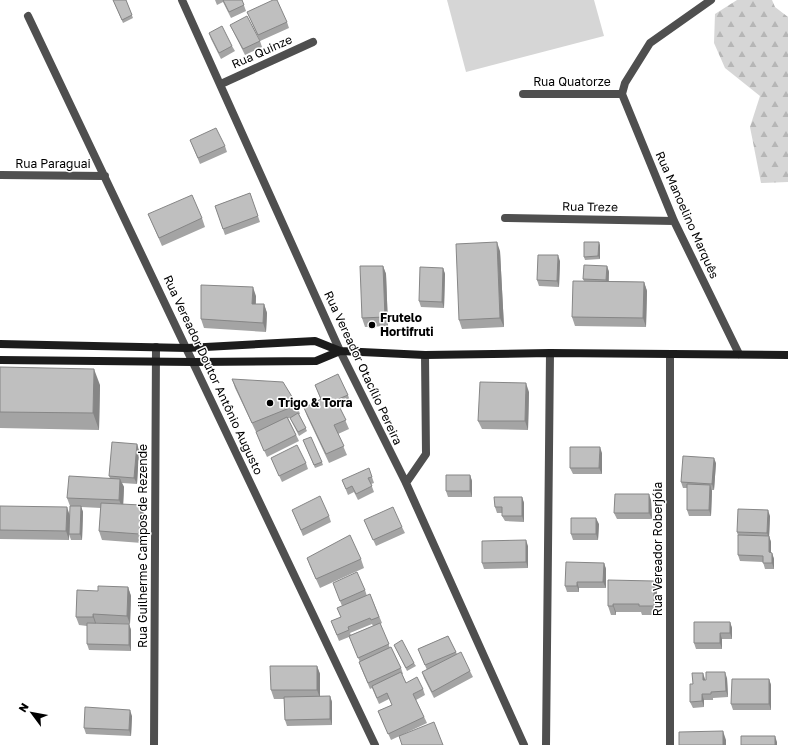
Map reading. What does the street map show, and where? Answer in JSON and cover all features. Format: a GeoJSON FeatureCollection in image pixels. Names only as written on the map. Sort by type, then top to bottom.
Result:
{"type":"FeatureCollection","features":[{"type":"Feature","properties":{"kind":"street","name":"Rua Vereador Otacílio Pereira"},"geometry":{"type":"LineString","coordinates":[[182,0],[340,351],[406,484],[524,745]]}},
{"type":"Feature","properties":{"kind":"street"},"geometry":{"type":"LineString","coordinates":[[622,94],[625,83],[650,43],[711,0]]}},
{"type":"Feature","properties":{"kind":"street","name":"Rua Vereador Doutor Antônio Augusto"},"geometry":{"type":"LineString","coordinates":[[28,16],[375,745]]}},
{"type":"Feature","properties":{"kind":"street","name":"Rua Quinze"},"geometry":{"type":"LineString","coordinates":[[221,84],[312,42]]}},
{"type":"Feature","properties":{"kind":"street","name":"Rua Quatorze"},"geometry":{"type":"LineString","coordinates":[[523,94],[622,94]]}},
{"type":"Feature","properties":{"kind":"street","name":"Rua Manoelino Marquês"},"geometry":{"type":"LineString","coordinates":[[622,94],[674,221],[739,354]]}},
{"type":"Feature","properties":{"kind":"street","name":"Rua Paraguai"},"geometry":{"type":"LineString","coordinates":[[0,175],[105,176]]}},
{"type":"Feature","properties":{"kind":"street","name":"Rua Treze"},"geometry":{"type":"LineString","coordinates":[[504,218],[674,221]]}},
{"type":"Feature","properties":{"kind":"street"},"geometry":{"type":"LineString","coordinates":[[0,344],[187,348],[315,341],[340,351],[424,355],[550,353],[788,355]]}},
{"type":"Feature","properties":{"kind":"street","name":"Rua Guilherme Campos de Rezende"},"geometry":{"type":"LineString","coordinates":[[154,745],[156,347]]}},
{"type":"Feature","properties":{"kind":"street"},"geometry":{"type":"LineString","coordinates":[[0,360],[194,362],[316,361],[340,351]]}},
{"type":"Feature","properties":{"kind":"street"},"geometry":{"type":"LineString","coordinates":[[546,745],[550,353]]}},
{"type":"Feature","properties":{"kind":"street","name":"Rua Vereador Roberjóia"},"geometry":{"type":"LineString","coordinates":[[670,354],[670,745]]}},
{"type":"Feature","properties":{"kind":"street"},"geometry":{"type":"LineString","coordinates":[[406,484],[426,454],[424,355]]}},
{"type":"Feature","properties":{"kind":"green space"},"geometry":{"type":"Polygon","coordinates":[[[447,0],[594,0],[604,36],[466,72],[447,0]]]}},
{"type":"Feature","properties":{"kind":"green space"},"geometry":{"type":"Polygon","coordinates":[[[737,0],[772,0],[775,7],[788,17],[788,182],[761,183],[750,127],[760,96],[725,68],[714,43],[715,14],[737,0]]]}},
{"type":"Feature","properties":{"kind":"building"},"geometry":{"type":"Polygon","coordinates":[[[113,0],[126,0],[132,15],[122,20],[113,0]]]}},
{"type":"Feature","properties":{"kind":"building"},"geometry":{"type":"Polygon","coordinates":[[[223,0],[242,0],[244,5],[229,12],[223,0]]]}},
{"type":"Feature","properties":{"kind":"building"},"geometry":{"type":"Polygon","coordinates":[[[273,0],[277,0],[287,22],[258,35],[247,12],[273,0]]]}},
{"type":"Feature","properties":{"kind":"building"},"geometry":{"type":"Polygon","coordinates":[[[247,16],[260,41],[243,49],[230,25],[247,16]]]}},
{"type":"Feature","properties":{"kind":"building"},"geometry":{"type":"Polygon","coordinates":[[[222,26],[232,46],[219,53],[209,33],[222,26]]]}},
{"type":"Feature","properties":{"kind":"building"},"geometry":{"type":"Polygon","coordinates":[[[216,128],[225,146],[198,158],[190,140],[216,128]]]}},
{"type":"Feature","properties":{"kind":"building"},"geometry":{"type":"Polygon","coordinates":[[[250,193],[258,216],[223,229],[215,206],[250,193]]]}},
{"type":"Feature","properties":{"kind":"building"},"geometry":{"type":"Polygon","coordinates":[[[192,195],[202,218],[159,238],[148,214],[192,195]]]}},
{"type":"Feature","properties":{"kind":"building"},"geometry":{"type":"Polygon","coordinates":[[[497,242],[500,318],[459,320],[456,244],[497,242]]]}},
{"type":"Feature","properties":{"kind":"building"},"geometry":{"type":"Polygon","coordinates":[[[584,242],[599,242],[598,256],[584,257],[584,242]]]}},
{"type":"Feature","properties":{"kind":"building"},"geometry":{"type":"Polygon","coordinates":[[[538,255],[558,255],[557,281],[537,280],[538,255]]]}},
{"type":"Feature","properties":{"kind":"building"},"geometry":{"type":"Polygon","coordinates":[[[584,265],[607,266],[606,280],[583,279],[584,265]]]}},
{"type":"Feature","properties":{"kind":"building"},"geometry":{"type":"Polygon","coordinates":[[[360,266],[383,266],[385,317],[362,318],[360,266]]]}},
{"type":"Feature","properties":{"kind":"building"},"geometry":{"type":"Polygon","coordinates":[[[420,267],[443,268],[442,302],[419,301],[420,267]]]}},
{"type":"Feature","properties":{"kind":"building"},"geometry":{"type":"Polygon","coordinates":[[[573,281],[644,282],[643,318],[572,317],[573,281]]]}},
{"type":"Feature","properties":{"kind":"building"},"geometry":{"type":"Polygon","coordinates":[[[201,285],[253,287],[252,304],[264,304],[263,323],[201,319],[201,285]]]}},
{"type":"Feature","properties":{"kind":"building"},"geometry":{"type":"Polygon","coordinates":[[[0,367],[94,369],[93,413],[0,412],[0,367]]]}},
{"type":"Feature","properties":{"kind":"building"},"geometry":{"type":"Polygon","coordinates":[[[338,374],[348,395],[336,400],[346,420],[334,425],[344,446],[326,454],[304,408],[321,399],[315,385],[338,374]]]}},
{"type":"Feature","properties":{"kind":"building"},"geometry":{"type":"Polygon","coordinates":[[[232,379],[283,382],[297,405],[252,423],[232,379]]]}},
{"type":"Feature","properties":{"kind":"building"},"geometry":{"type":"Polygon","coordinates":[[[480,382],[526,383],[525,421],[478,421],[480,382]]]}},
{"type":"Feature","properties":{"kind":"building"},"geometry":{"type":"Polygon","coordinates":[[[298,413],[306,428],[298,432],[290,418],[298,413]]]}},
{"type":"Feature","properties":{"kind":"building"},"geometry":{"type":"Polygon","coordinates":[[[287,417],[296,435],[264,451],[256,432],[287,417]]]}},
{"type":"Feature","properties":{"kind":"building"},"geometry":{"type":"Polygon","coordinates":[[[311,437],[322,462],[314,465],[303,440],[311,437]]]}},
{"type":"Feature","properties":{"kind":"building"},"geometry":{"type":"Polygon","coordinates":[[[112,442],[137,444],[134,478],[109,476],[112,442]]]}},
{"type":"Feature","properties":{"kind":"building"},"geometry":{"type":"Polygon","coordinates":[[[297,445],[306,463],[279,476],[271,458],[297,445]]]}},
{"type":"Feature","properties":{"kind":"building"},"geometry":{"type":"Polygon","coordinates":[[[570,447],[600,447],[599,468],[570,468],[570,447]]]}},
{"type":"Feature","properties":{"kind":"building"},"geometry":{"type":"Polygon","coordinates":[[[683,456],[714,458],[712,484],[681,482],[683,456]]]}},
{"type":"Feature","properties":{"kind":"building"},"geometry":{"type":"Polygon","coordinates":[[[369,468],[372,477],[368,478],[372,486],[356,494],[352,486],[346,489],[342,480],[369,468]]]}},
{"type":"Feature","properties":{"kind":"building"},"geometry":{"type":"Polygon","coordinates":[[[446,475],[470,475],[470,491],[446,491],[446,475]]]}},
{"type":"Feature","properties":{"kind":"building"},"geometry":{"type":"Polygon","coordinates":[[[69,476],[120,479],[119,500],[67,498],[69,476]]]}},
{"type":"Feature","properties":{"kind":"building"},"geometry":{"type":"Polygon","coordinates":[[[687,484],[710,485],[709,510],[687,510],[687,484]]]}},
{"type":"Feature","properties":{"kind":"building"},"geometry":{"type":"Polygon","coordinates":[[[615,494],[649,494],[649,513],[614,513],[615,494]]]}},
{"type":"Feature","properties":{"kind":"building"},"geometry":{"type":"Polygon","coordinates":[[[320,496],[329,516],[301,530],[292,510],[320,496]]]}},
{"type":"Feature","properties":{"kind":"building"},"geometry":{"type":"Polygon","coordinates":[[[494,497],[522,497],[522,516],[502,516],[502,507],[495,507],[494,497]]]}},
{"type":"Feature","properties":{"kind":"building"},"geometry":{"type":"Polygon","coordinates":[[[101,503],[141,505],[139,534],[99,531],[101,503]]]}},
{"type":"Feature","properties":{"kind":"building"},"geometry":{"type":"Polygon","coordinates":[[[0,506],[67,507],[66,531],[0,530],[0,506]]]}},
{"type":"Feature","properties":{"kind":"building"},"geometry":{"type":"Polygon","coordinates":[[[70,506],[81,506],[80,534],[69,534],[70,506]]]}},
{"type":"Feature","properties":{"kind":"building"},"geometry":{"type":"Polygon","coordinates":[[[393,507],[402,527],[373,540],[364,520],[393,507]]]}},
{"type":"Feature","properties":{"kind":"building"},"geometry":{"type":"Polygon","coordinates":[[[738,509],[768,510],[767,533],[737,532],[738,509]]]}},
{"type":"Feature","properties":{"kind":"building"},"geometry":{"type":"Polygon","coordinates":[[[571,518],[596,518],[596,534],[571,534],[571,518]]]}},
{"type":"Feature","properties":{"kind":"building"},"geometry":{"type":"Polygon","coordinates":[[[350,535],[361,559],[316,579],[307,558],[350,535]]]}},
{"type":"Feature","properties":{"kind":"building"},"geometry":{"type":"Polygon","coordinates":[[[738,535],[769,536],[769,552],[772,553],[772,563],[763,563],[763,556],[738,555],[738,535]]]}},
{"type":"Feature","properties":{"kind":"building"},"geometry":{"type":"Polygon","coordinates":[[[526,540],[526,562],[482,563],[482,541],[526,540]]]}},
{"type":"Feature","properties":{"kind":"building"},"geometry":{"type":"Polygon","coordinates":[[[566,562],[604,563],[603,582],[577,582],[577,586],[565,586],[566,562]]]}},
{"type":"Feature","properties":{"kind":"building"},"geometry":{"type":"Polygon","coordinates":[[[357,572],[365,590],[340,601],[333,583],[357,572]]]}},
{"type":"Feature","properties":{"kind":"building"},"geometry":{"type":"Polygon","coordinates":[[[608,580],[654,581],[654,606],[639,606],[639,604],[613,604],[613,606],[608,606],[608,580]]]}},
{"type":"Feature","properties":{"kind":"building"},"geometry":{"type":"Polygon","coordinates":[[[98,586],[128,587],[127,616],[93,614],[93,617],[76,617],[77,590],[98,591],[98,586]]]}},
{"type":"Feature","properties":{"kind":"building"},"geometry":{"type":"Polygon","coordinates":[[[370,594],[379,617],[371,620],[370,618],[348,627],[349,630],[337,635],[331,621],[341,617],[337,608],[370,594]]]}},
{"type":"Feature","properties":{"kind":"building"},"geometry":{"type":"Polygon","coordinates":[[[694,622],[730,622],[730,633],[720,633],[720,643],[694,643],[694,622]]]}},
{"type":"Feature","properties":{"kind":"building"},"geometry":{"type":"Polygon","coordinates":[[[87,623],[129,624],[129,645],[87,644],[87,623]]]}},
{"type":"Feature","properties":{"kind":"building"},"geometry":{"type":"Polygon","coordinates":[[[380,623],[389,644],[358,658],[349,636],[380,623]]]}},
{"type":"Feature","properties":{"kind":"building"},"geometry":{"type":"Polygon","coordinates":[[[448,636],[456,652],[425,665],[418,649],[448,636]]]}},
{"type":"Feature","properties":{"kind":"building"},"geometry":{"type":"Polygon","coordinates":[[[402,640],[414,663],[406,668],[394,645],[402,640]]]}},
{"type":"Feature","properties":{"kind":"building"},"geometry":{"type":"Polygon","coordinates":[[[391,647],[401,668],[368,683],[359,662],[391,647]]]}},
{"type":"Feature","properties":{"kind":"building"},"geometry":{"type":"Polygon","coordinates":[[[461,652],[470,671],[432,692],[422,672],[461,652]]]}},
{"type":"Feature","properties":{"kind":"building"},"geometry":{"type":"Polygon","coordinates":[[[270,666],[317,666],[317,690],[271,690],[270,666]]]}},
{"type":"Feature","properties":{"kind":"building"},"geometry":{"type":"Polygon","coordinates":[[[401,672],[406,683],[417,677],[423,689],[413,694],[424,717],[388,734],[378,711],[392,705],[387,693],[377,698],[372,686],[401,672]]]}},
{"type":"Feature","properties":{"kind":"building"},"geometry":{"type":"Polygon","coordinates":[[[706,672],[725,672],[726,691],[702,694],[702,701],[690,702],[690,684],[693,684],[692,673],[703,673],[703,680],[706,680],[706,672]]]}},
{"type":"Feature","properties":{"kind":"building"},"geometry":{"type":"Polygon","coordinates":[[[732,679],[769,679],[769,704],[731,704],[732,679]]]}},
{"type":"Feature","properties":{"kind":"building"},"geometry":{"type":"Polygon","coordinates":[[[330,696],[330,719],[285,720],[284,697],[330,696]]]}},
{"type":"Feature","properties":{"kind":"building"},"geometry":{"type":"Polygon","coordinates":[[[85,707],[130,710],[129,730],[84,728],[85,707]]]}},
{"type":"Feature","properties":{"kind":"building"},"geometry":{"type":"Polygon","coordinates":[[[434,722],[443,745],[402,745],[399,736],[434,722]]]}},
{"type":"Feature","properties":{"kind":"building"},"geometry":{"type":"Polygon","coordinates":[[[723,731],[723,745],[679,745],[679,732],[723,731]]]}},
{"type":"Feature","properties":{"kind":"building"},"geometry":{"type":"Polygon","coordinates":[[[741,736],[775,736],[775,745],[741,745],[741,736]]]}},
{"type":"Feature","properties":{"kind":"place","name":"Frutelo Hortifruti"},"geometry":{"type":"Point","coordinates":[372,325]}},
{"type":"Feature","properties":{"kind":"place","name":"Trigo & Torra"},"geometry":{"type":"Point","coordinates":[270,403]}}]}
